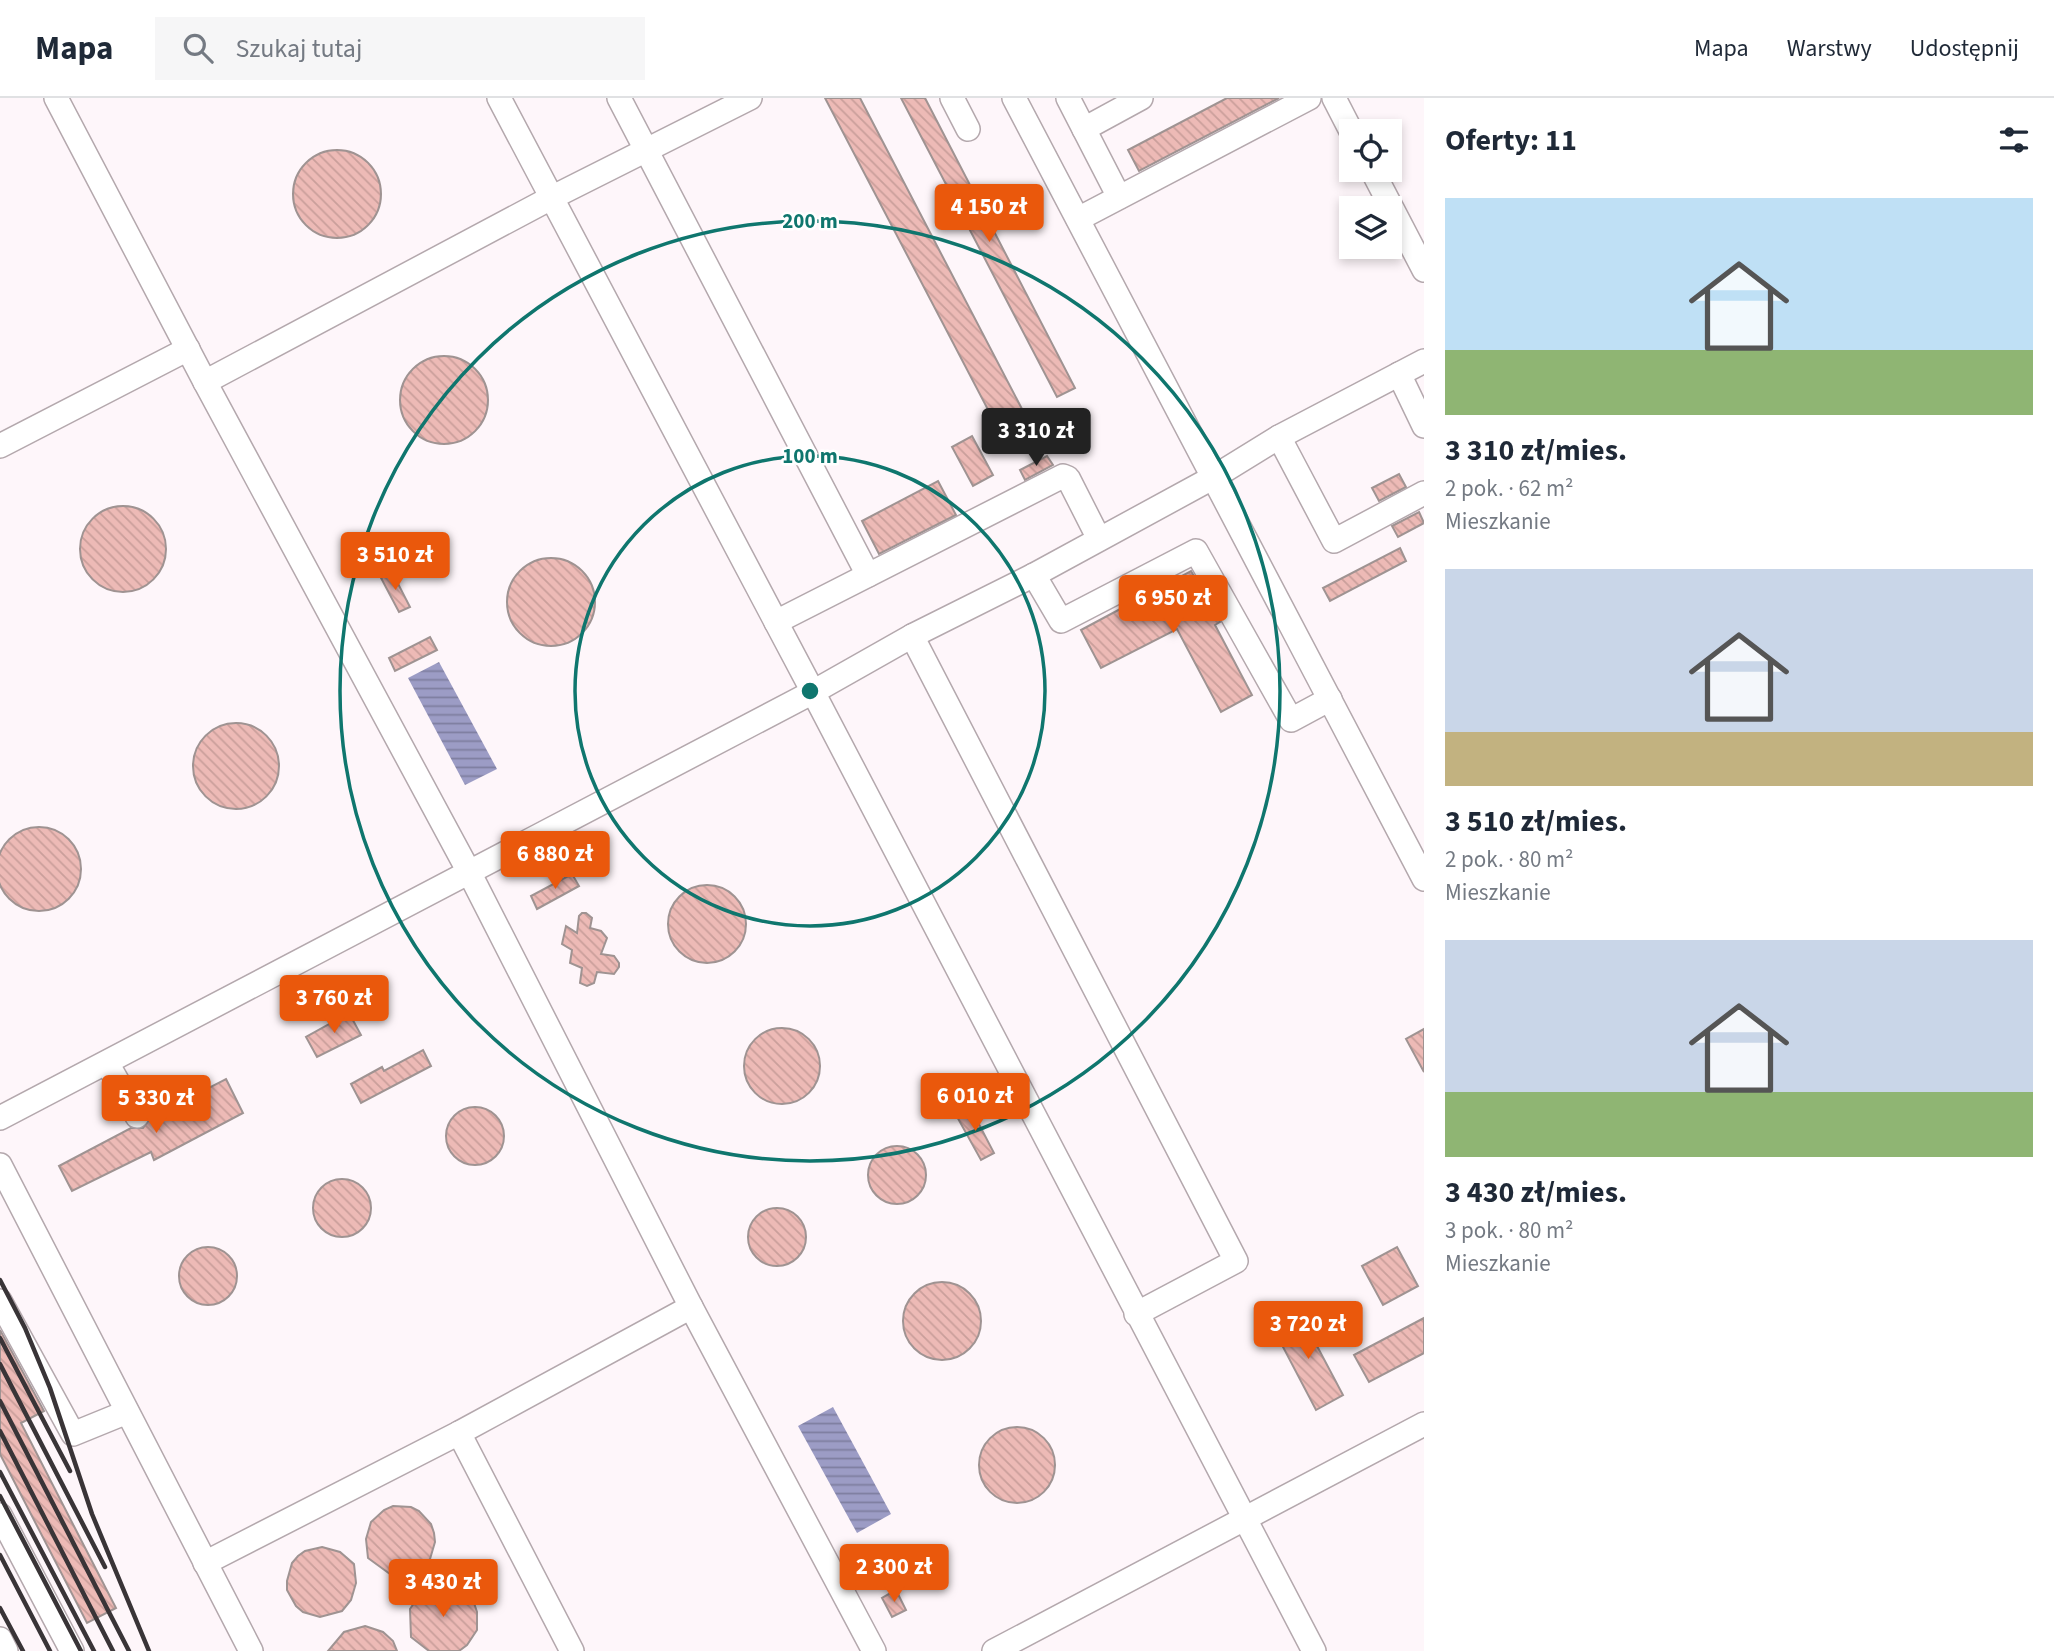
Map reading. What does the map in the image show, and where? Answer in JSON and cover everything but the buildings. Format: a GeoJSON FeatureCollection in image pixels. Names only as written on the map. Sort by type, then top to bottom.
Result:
{"type":"FeatureCollection","features":[{"type":"Feature","properties":{"kind":"lane"},"geometry":{"type":"LineString","coordinates":[[56,98],[205,382],[469,872],[691,1307],[874,1651]]}},
{"type":"Feature","properties":{"kind":"lane"},"geometry":{"type":"LineString","coordinates":[[499,98],[1314,1651]]}},
{"type":"Feature","properties":{"kind":"lane"},"geometry":{"type":"LineString","coordinates":[[619,98],[868,575]]}},
{"type":"Feature","properties":{"kind":"lane"},"geometry":{"type":"LineString","coordinates":[[205,382],[551,198],[750,98]]}},
{"type":"Feature","properties":{"kind":"lane"},"geometry":{"type":"LineString","coordinates":[[952,98],[968,129]]}},
{"type":"Feature","properties":{"kind":"lane"},"geometry":{"type":"LineString","coordinates":[[1014,98],[1424,879]]}},
{"type":"Feature","properties":{"kind":"lane"},"geometry":{"type":"LineString","coordinates":[[1068,98],[1119,197]]}},
{"type":"Feature","properties":{"kind":"lane"},"geometry":{"type":"LineString","coordinates":[[1078,219],[1309,98]]}},
{"type":"Feature","properties":{"kind":"lane"},"geometry":{"type":"LineString","coordinates":[[1334,98],[1345,119]]}},
{"type":"Feature","properties":{"kind":"lane"},"geometry":{"type":"LineString","coordinates":[[1084,129],[1136,99]]}},
{"type":"Feature","properties":{"kind":"lane"},"geometry":{"type":"LineString","coordinates":[[1377,182],[1424,270]]}},
{"type":"Feature","properties":{"kind":"lane"},"geometry":{"type":"LineString","coordinates":[[0,446],[188,349]]}},
{"type":"Feature","properties":{"kind":"lane"},"geometry":{"type":"LineString","coordinates":[[0,1118],[813,692],[912,636],[1034,575],[1214,477],[1279,438],[1424,361]]}},
{"type":"Feature","properties":{"kind":"lane"},"geometry":{"type":"LineString","coordinates":[[1399,374],[1424,426]]}},
{"type":"Feature","properties":{"kind":"lane"},"geometry":{"type":"LineString","coordinates":[[1279,438],[1334,541],[1424,494]]}},
{"type":"Feature","properties":{"kind":"lane"},"geometry":{"type":"LineString","coordinates":[[776,622],[1063,476],[1068,478],[1099,539]]}},
{"type":"Feature","properties":{"kind":"lane"},"geometry":{"type":"LineString","coordinates":[[1034,575],[1061,621],[1196,551],[1291,720],[1330,699]]}},
{"type":"Feature","properties":{"kind":"lane"},"geometry":{"type":"LineString","coordinates":[[912,636],[1236,1261],[1136,1314]]}},
{"type":"Feature","properties":{"kind":"lane"},"geometry":{"type":"LineString","coordinates":[[107,1063],[137,1116]]}},
{"type":"Feature","properties":{"kind":"lane"},"geometry":{"type":"LineString","coordinates":[[0,1165],[251,1651]]}},
{"type":"Feature","properties":{"kind":"lane"},"geometry":{"type":"LineString","coordinates":[[0,1301],[73,1434],[127,1412]]}},
{"type":"Feature","properties":{"kind":"lane"},"geometry":{"type":"LineString","coordinates":[[205,1563],[459,1433],[691,1307]]}},
{"type":"Feature","properties":{"kind":"lane"},"geometry":{"type":"LineString","coordinates":[[994,1651],[1424,1424]]}},
{"type":"Feature","properties":{"kind":"lane"},"geometry":{"type":"LineString","coordinates":[[459,1433],[572,1651]]}},
{"type":"Feature","properties":{"kind":"lane"},"geometry":{"type":"LineString","coordinates":[[0,1515],[72,1651]]}},
{"type":"Feature","properties":{"kind":"lane"},"geometry":{"type":"LineString","coordinates":[[0,1639],[6,1651]]}},
{"type":"Feature","properties":{"kind":"water"},"geometry":{"type":"Polygon","coordinates":[[[439,662],[497,769],[465,785],[408,678],[439,662]]]}},
{"type":"Feature","properties":{"kind":"water"},"geometry":{"type":"Polygon","coordinates":[[[833,1407],[891,1514],[857,1533],[798,1426],[833,1407]]]}},
{"type":"Feature","properties":{"kind":"railway"},"geometry":{"type":"LineString","coordinates":[[0,1280],[25,1328],[50,1388],[92,1514],[149,1651]]}},
{"type":"Feature","properties":{"kind":"railway"},"geometry":{"type":"LineString","coordinates":[[0,1338],[70,1471]]}},
{"type":"Feature","properties":{"kind":"railway"},"geometry":{"type":"LineString","coordinates":[[0,1364],[105,1567]]}},
{"type":"Feature","properties":{"kind":"railway"},"geometry":{"type":"LineString","coordinates":[[0,1401],[129,1651]]}},
{"type":"Feature","properties":{"kind":"railway"},"geometry":{"type":"LineString","coordinates":[[0,1431],[113,1651]]}},
{"type":"Feature","properties":{"kind":"railway"},"geometry":{"type":"LineString","coordinates":[[0,1472],[94,1651]]}},
{"type":"Feature","properties":{"kind":"railway"},"geometry":{"type":"LineString","coordinates":[[0,1496],[81,1651]]}},
{"type":"Feature","properties":{"kind":"railway"},"geometry":{"type":"LineString","coordinates":[[0,1555],[50,1651]]}},
{"type":"Feature","properties":{"kind":"railway"},"geometry":{"type":"LineString","coordinates":[[0,1608],[23,1651]]}}]}
